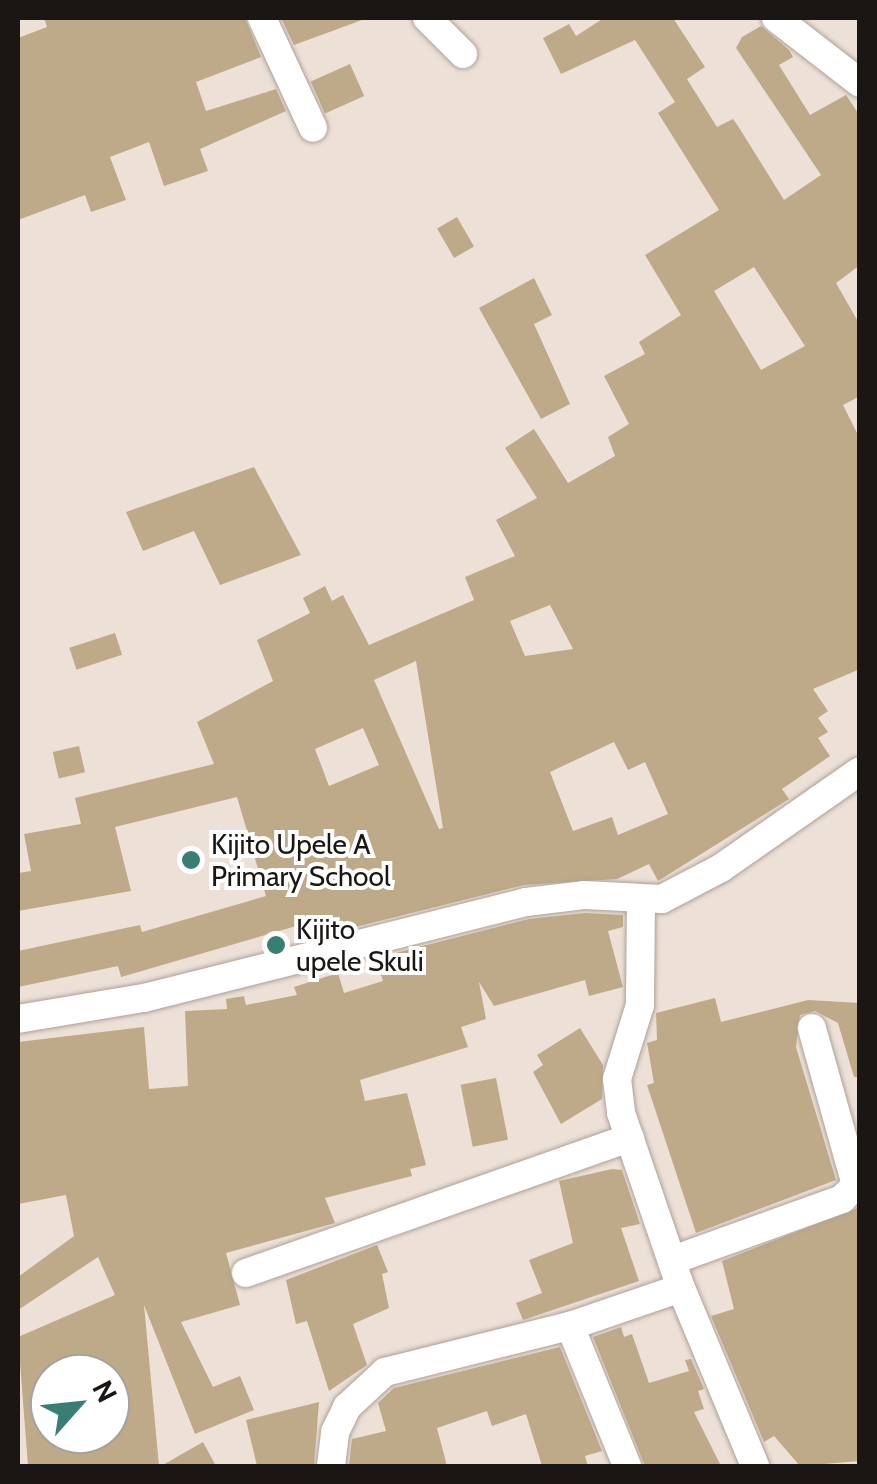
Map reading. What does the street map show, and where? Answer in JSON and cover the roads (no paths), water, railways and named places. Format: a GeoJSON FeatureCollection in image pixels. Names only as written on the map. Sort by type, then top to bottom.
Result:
{"type":"FeatureCollection","features":[{"type":"Feature","properties":{"kind":"street"},"geometry":{"type":"LineString","coordinates":[[262,18],[312,128]]}},
{"type":"Feature","properties":{"kind":"street"},"geometry":{"type":"LineString","coordinates":[[426,18],[463,54]]}},
{"type":"Feature","properties":{"kind":"street"},"geometry":{"type":"LineString","coordinates":[[776,18],[860,83]]}},
{"type":"Feature","properties":{"kind":"street"},"geometry":{"type":"LineString","coordinates":[[18,1018],[144,998],[526,902],[584,895],[641,902],[690,886],[860,771]]}},
{"type":"Feature","properties":{"kind":"street"},"geometry":{"type":"LineString","coordinates":[[641,902],[640,1004],[617,1079],[630,1138],[681,1288],[754,1466]]}},
{"type":"Feature","properties":{"kind":"street"},"geometry":{"type":"LineString","coordinates":[[673,1260],[842,1200],[856,1185],[812,1028]]}},
{"type":"Feature","properties":{"kind":"street"},"geometry":{"type":"LineString","coordinates":[[246,1273],[630,1138]]}},
{"type":"Feature","properties":{"kind":"street"},"geometry":{"type":"LineString","coordinates":[[330,1466],[335,1432],[348,1406],[386,1372],[570,1326],[681,1288]]}},
{"type":"Feature","properties":{"kind":"street"},"geometry":{"type":"LineString","coordinates":[[570,1326],[627,1466]]}},
{"type":"Feature","properties":{"kind":"place","name":"Kijito Upele A Primary School"},"geometry":{"type":"Point","coordinates":[191,860]}},
{"type":"Feature","properties":{"kind":"place","name":"Kijito upele Skuli"},"geometry":{"type":"Point","coordinates":[276,945]}}]}
